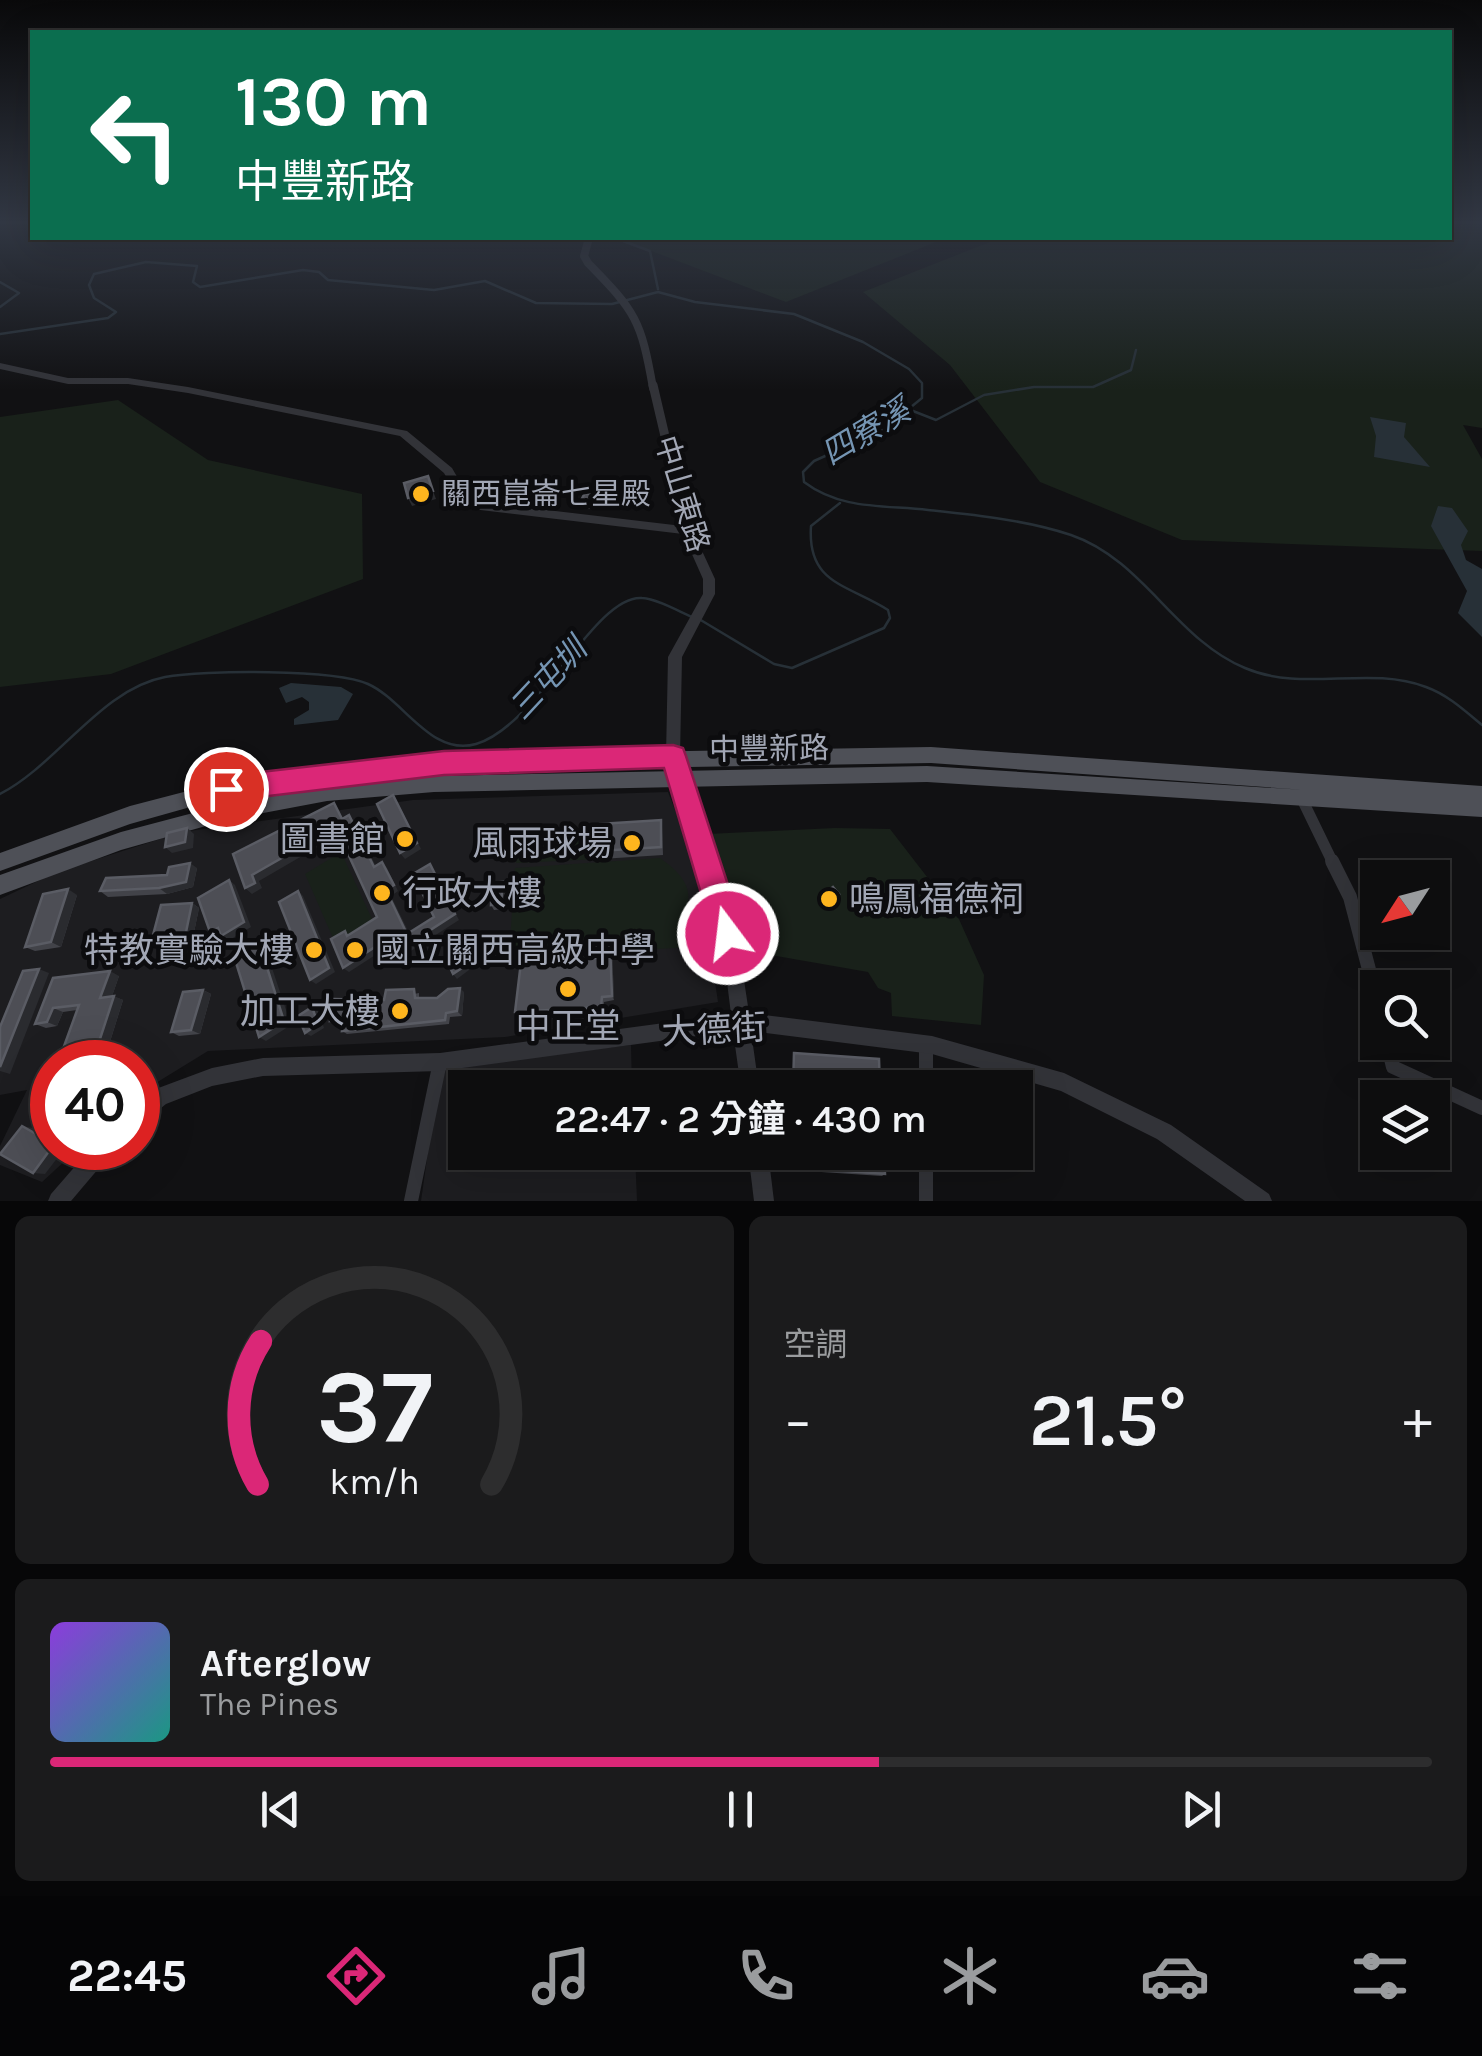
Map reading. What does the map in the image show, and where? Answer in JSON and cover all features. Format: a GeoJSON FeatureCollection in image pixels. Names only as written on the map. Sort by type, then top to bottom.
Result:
{"type":"FeatureCollection","features":[{"type":"Feature","properties":{"kind":"main road","name":"中豐新路"},"geometry":{"type":"LineString","coordinates":[[0,862],[130,815],[226,789],[444,763],[673,756],[930,755],[1294,780],[1425,798]]}},
{"type":"Feature","properties":{"kind":"main road","name":"中豐新路"},"geometry":{"type":"LineString","coordinates":[[0,885],[121,841],[227,812],[327,793],[434,784],[927,774],[1302,798],[1425,798]]}},
{"type":"Feature","properties":{"kind":"main road"},"geometry":{"type":"LineString","coordinates":[[1425,798],[1482,794]]}},
{"type":"Feature","properties":{"kind":"main road"},"geometry":{"type":"LineString","coordinates":[[1425,798],[1482,809]]}},
{"type":"Feature","properties":{"kind":"street","name":"中山東路"},"geometry":{"type":"LineString","coordinates":[[603,278],[631,307],[644,330],[656,404],[687,530],[710,579],[709,594],[674,658],[673,756]]}},
{"type":"Feature","properties":{"kind":"street"},"geometry":{"type":"LineString","coordinates":[[0,366],[68,381],[128,381],[188,390],[403,433],[448,471],[463,497],[476,506],[687,530]]}},
{"type":"Feature","properties":{"kind":"street"},"geometry":{"type":"LineString","coordinates":[[673,756],[717,890],[748,1070]]}},
{"type":"Feature","properties":{"kind":"street"},"geometry":{"type":"LineString","coordinates":[[1294,780],[1350,897],[1369,970]]}},
{"type":"Feature","properties":{"kind":"street","name":"大德街"},"geometry":{"type":"LineString","coordinates":[[160,1097],[212,1077],[263,1067],[440,1062],[742,1022],[926,1044],[1064,1082],[1164,1132],[1262,1201]]}},
{"type":"Feature","properties":{"kind":"street"},"geometry":{"type":"LineString","coordinates":[[926,1044],[926,1070]]}},
{"type":"Feature","properties":{"kind":"street"},"geometry":{"type":"LineString","coordinates":[[1391,1060],[1393,1067],[1482,1108]]}},
{"type":"Feature","properties":{"kind":"street"},"geometry":{"type":"LineString","coordinates":[[410,1201],[440,1062]]}},
{"type":"Feature","properties":{"kind":"street"},"geometry":{"type":"LineString","coordinates":[[58,1201],[84,1170]]}},
{"type":"Feature","properties":{"kind":"street"},"geometry":{"type":"LineString","coordinates":[[760,1170],[764,1201]]}},
{"type":"Feature","properties":{"kind":"street"},"geometry":{"type":"LineString","coordinates":[[926,1170],[926,1201]]}},
{"type":"Feature","properties":{"kind":"shaded area"},"geometry":{"type":"Polygon","coordinates":[[[723,278],[846,278],[786,302],[723,278]]]}},
{"type":"Feature","properties":{"kind":"shaded area"},"geometry":{"type":"Polygon","coordinates":[[[898,278],[1482,278],[1482,428],[1463,425],[1482,459],[1482,551],[1182,540],[1040,482],[950,365],[863,292],[898,278]]]}},
{"type":"Feature","properties":{"kind":"shaded area"},"geometry":{"type":"Polygon","coordinates":[[[118,400],[208,460],[362,494],[363,579],[111,674],[0,687],[0,417],[118,400]]]}},
{"type":"Feature","properties":{"kind":"shaded area"},"geometry":{"type":"Polygon","coordinates":[[[1370,417],[1406,423],[1404,437],[1430,467],[1374,457],[1376,436],[1370,417]]]}},
{"type":"Feature","properties":{"kind":"shaded area"},"geometry":{"type":"Polygon","coordinates":[[[1438,506],[1452,508],[1468,531],[1461,545],[1466,560],[1482,569],[1482,637],[1458,613],[1467,591],[1431,526],[1438,506]]]}},
{"type":"Feature","properties":{"kind":"shaded area"},"geometry":{"type":"Polygon","coordinates":[[[291,683],[341,687],[353,694],[338,720],[294,725],[294,719],[309,710],[309,702],[302,697],[286,703],[279,688],[291,683]]]}},
{"type":"Feature","properties":{"kind":"shaded area","name":"國立關西高級中學"},"geometry":{"type":"Polygon","coordinates":[[[668,792],[698,868],[718,1002],[505,1037],[208,1051],[160,1080],[160,1040],[30,1040],[30,1170],[55,1170],[42,1182],[0,1165],[0,1146],[27,1090],[0,1095],[0,899],[57,872],[182,832],[413,800],[668,792]]]}},
{"type":"Feature","properties":{"kind":"shaded area"},"geometry":{"type":"Polygon","coordinates":[[[890,829],[958,917],[984,975],[981,1025],[892,1016],[891,993],[878,988],[868,972],[742,950],[708,834],[890,829]]]}},
{"type":"Feature","properties":{"kind":"shaded area"},"geometry":{"type":"Polygon","coordinates":[[[603,832],[601,859],[516,863],[519,836],[603,832]]]}},
{"type":"Feature","properties":{"kind":"shaded area"},"geometry":{"type":"Polygon","coordinates":[[[341,852],[373,921],[336,945],[305,874],[341,852]]]}},
{"type":"Feature","properties":{"kind":"shaded area"},"geometry":{"type":"Polygon","coordinates":[[[660,858],[686,884],[688,900],[682,920],[698,919],[697,947],[509,956],[515,868],[660,858]]]}},
{"type":"Feature","properties":{"kind":"shaded area"},"geometry":{"type":"Polygon","coordinates":[[[631,1045],[632,1070],[448,1070],[448,1170],[636,1170],[637,1201],[421,1201],[440,1067],[631,1045]]]}},
{"type":"Feature","properties":{"kind":"building"},"geometry":{"type":"Polygon","coordinates":[[[428,476],[433,491],[408,498],[404,483],[428,476]]]}},
{"type":"Feature","properties":{"kind":"building"},"geometry":{"type":"Polygon","coordinates":[[[585,493],[597,496],[593,504],[579,504],[585,493]]]}},
{"type":"Feature","properties":{"kind":"building","name":"圖書館"},"geometry":{"type":"Polygon","coordinates":[[[393,795],[417,843],[400,853],[377,804],[393,795]]]}},
{"type":"Feature","properties":{"kind":"building"},"geometry":{"type":"Polygon","coordinates":[[[334,803],[342,819],[349,815],[374,867],[382,862],[394,885],[386,890],[407,934],[434,917],[413,874],[430,864],[455,914],[384,960],[378,945],[343,968],[331,939],[345,931],[347,936],[377,917],[338,832],[331,836],[329,831],[252,875],[255,883],[245,888],[233,854],[334,803]]]}},
{"type":"Feature","properties":{"kind":"building","name":"風雨球場"},"geometry":{"type":"Polygon","coordinates":[[[661,820],[661,847],[599,851],[600,824],[661,820]]]}},
{"type":"Feature","properties":{"kind":"building"},"geometry":{"type":"Polygon","coordinates":[[[187,828],[185,842],[165,847],[167,833],[187,828]]]}},
{"type":"Feature","properties":{"kind":"building"},"geometry":{"type":"Polygon","coordinates":[[[190,863],[186,882],[159,888],[100,891],[106,878],[167,875],[169,867],[190,863]]]}},
{"type":"Feature","properties":{"kind":"building"},"geometry":{"type":"Polygon","coordinates":[[[229,880],[244,922],[221,936],[218,928],[210,932],[198,898],[229,880]]]}},
{"type":"Feature","properties":{"kind":"building"},"geometry":{"type":"Polygon","coordinates":[[[503,882],[501,904],[491,905],[492,883],[503,882]]]}},
{"type":"Feature","properties":{"kind":"building"},"geometry":{"type":"Polygon","coordinates":[[[833,887],[839,894],[826,904],[820,897],[833,887]]]}},
{"type":"Feature","properties":{"kind":"building"},"geometry":{"type":"Polygon","coordinates":[[[68,889],[51,942],[25,947],[43,894],[68,889]]]}},
{"type":"Feature","properties":{"kind":"building","name":"特教實驗大樓"},"geometry":{"type":"Polygon","coordinates":[[[298,891],[329,968],[310,980],[279,902],[298,891]]]}},
{"type":"Feature","properties":{"kind":"building"},"geometry":{"type":"Polygon","coordinates":[[[192,903],[185,937],[152,939],[161,905],[192,903]]]}},
{"type":"Feature","properties":{"kind":"building"},"geometry":{"type":"Polygon","coordinates":[[[259,942],[284,1021],[259,1037],[234,956],[259,942]]]}},
{"type":"Feature","properties":{"kind":"building","name":"中正堂"},"geometry":{"type":"Polygon","coordinates":[[[597,943],[610,943],[612,996],[602,997],[601,1007],[515,1012],[521,962],[596,958],[597,943]]]}},
{"type":"Feature","properties":{"kind":"building"},"geometry":{"type":"Polygon","coordinates":[[[460,955],[465,966],[453,974],[448,963],[460,955]]]}},
{"type":"Feature","properties":{"kind":"building"},"geometry":{"type":"Polygon","coordinates":[[[39,969],[0,1067],[0,1027],[23,971],[39,969]]]}},
{"type":"Feature","properties":{"kind":"building"},"geometry":{"type":"Polygon","coordinates":[[[110,971],[100,998],[114,996],[100,1040],[66,1040],[79,1005],[53,1008],[47,1022],[35,1024],[53,978],[110,971]]]}},
{"type":"Feature","properties":{"kind":"building","name":"加工大樓"},"geometry":{"type":"Polygon","coordinates":[[[460,988],[457,1011],[446,1013],[445,1020],[342,1031],[344,1019],[330,1021],[334,999],[384,1000],[386,990],[414,989],[415,998],[437,998],[448,989],[460,988]]]}},
{"type":"Feature","properties":{"kind":"building"},"geometry":{"type":"Polygon","coordinates":[[[203,990],[191,1030],[171,1032],[183,992],[203,990]]]}},
{"type":"Feature","properties":{"kind":"building"},"geometry":{"type":"Polygon","coordinates":[[[312,1007],[318,1024],[305,1033],[298,1016],[312,1007]]]}},
{"type":"Feature","properties":{"kind":"building"},"geometry":{"type":"Polygon","coordinates":[[[794,1053],[879,1059],[879,1070],[794,1070],[794,1053]]]}},
{"type":"Feature","properties":{"kind":"building"},"geometry":{"type":"Polygon","coordinates":[[[22,1126],[30,1131],[30,1170],[35,1170],[33,1173],[0,1154],[22,1126]]]}},
{"type":"Feature","properties":{"kind":"building"},"geometry":{"type":"Polygon","coordinates":[[[832,1170],[885,1170],[885,1174],[832,1170]]]}},
{"type":"Feature","properties":{"kind":"waterway","name":"四寮溪"},"geometry":{"type":"LineString","coordinates":[[0,334],[108,318],[116,312],[94,298],[89,285],[92,278]]}},
{"type":"Feature","properties":{"kind":"waterway","name":"四寮溪"},"geometry":{"type":"LineString","coordinates":[[194,278],[193,282],[200,287],[254,278]]}},
{"type":"Feature","properties":{"kind":"waterway","name":"四寮溪"},"geometry":{"type":"LineString","coordinates":[[326,278],[434,290],[485,281],[536,303],[612,304],[658,292],[695,302],[794,314],[863,342],[909,369],[922,383],[922,398],[883,430],[814,461],[803,472],[804,482],[818,491],[863,505],[1000,519],[1071,535],[1119,562],[1199,638],[1245,668],[1290,678],[1404,681],[1442,694],[1482,725]]}},
{"type":"Feature","properties":{"kind":"waterway"},"geometry":{"type":"LineString","coordinates":[[656,278],[658,289]]}},
{"type":"Feature","properties":{"kind":"waterway","name":"四寮溪"},"geometry":{"type":"LineString","coordinates":[[0,282],[19,293],[0,307]]}},
{"type":"Feature","properties":{"kind":"waterway"},"geometry":{"type":"LineString","coordinates":[[913,411],[936,420],[984,395],[1034,387],[1093,387],[1131,370],[1136,350]]}},
{"type":"Feature","properties":{"kind":"waterway","name":"三屯圳"},"geometry":{"type":"LineString","coordinates":[[699,619],[774,664],[792,668],[884,628],[890,618],[888,610],[833,580],[816,560],[811,526],[840,503]]}},
{"type":"Feature","properties":{"kind":"waterway","name":"三屯圳"},"geometry":{"type":"LineString","coordinates":[[0,794],[41,765],[120,696],[165,677],[268,672],[351,679],[381,692],[432,735],[460,746],[476,744],[499,732],[521,713],[585,638],[624,602],[648,599],[692,617]]}},
{"type":"Feature","properties":{"kind":"place","name":"關西崑崙七星殿"},"geometry":{"type":"Point","coordinates":[421,494]}},
{"type":"Feature","properties":{"kind":"place","name":"圖書館"},"geometry":{"type":"Point","coordinates":[405,839]}},
{"type":"Feature","properties":{"kind":"place","name":"風雨球場"},"geometry":{"type":"Point","coordinates":[632,843]}},
{"type":"Feature","properties":{"kind":"place","name":"行政大樓"},"geometry":{"type":"Point","coordinates":[382,893]}},
{"type":"Feature","properties":{"kind":"place","name":"鳴鳳福德祠"},"geometry":{"type":"Point","coordinates":[829,899]}},
{"type":"Feature","properties":{"kind":"place","name":"特教實驗大樓"},"geometry":{"type":"Point","coordinates":[314,950]}},
{"type":"Feature","properties":{"kind":"place","name":"國立關西高級中學"},"geometry":{"type":"Point","coordinates":[355,950]}},
{"type":"Feature","properties":{"kind":"place","name":"中正堂"},"geometry":{"type":"Point","coordinates":[568,989]}},
{"type":"Feature","properties":{"kind":"place","name":"加工大樓"},"geometry":{"type":"Point","coordinates":[400,1011]}},
{"type":"Feature","properties":{"kind":"route"},"geometry":{"type":"LineString","coordinates":[[226,789],[334,772],[444,763],[673,756],[708,859],[728,934]]}}]}
